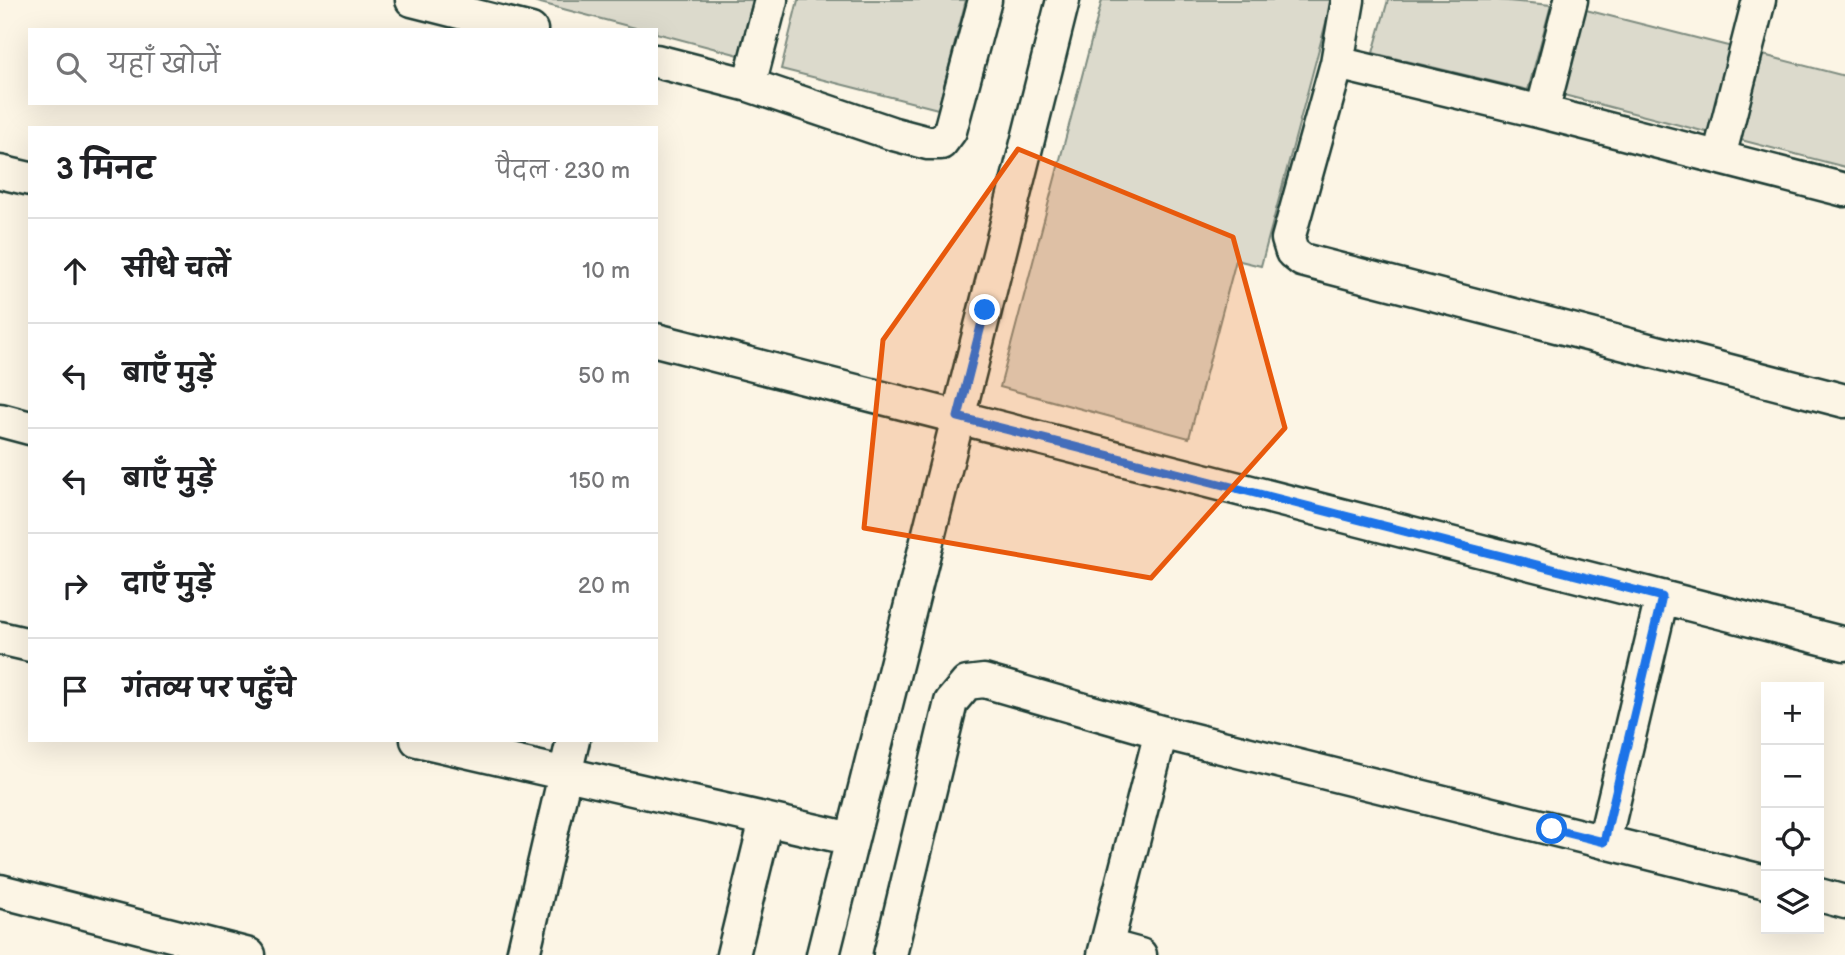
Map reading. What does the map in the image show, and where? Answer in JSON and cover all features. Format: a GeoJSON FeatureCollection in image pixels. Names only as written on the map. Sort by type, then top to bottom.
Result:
{"type":"FeatureCollection","features":[{"type":"Feature","properties":{"kind":"street"},"geometry":{"type":"LineString","coordinates":[[412,0],[523,28]]}},
{"type":"Feature","properties":{"kind":"street"},"geometry":{"type":"LineString","coordinates":[[749,85],[771,0]]}},
{"type":"Feature","properties":{"kind":"street"},"geometry":{"type":"LineString","coordinates":[[658,62],[749,85],[928,144],[941,143],[950,131],[985,0]]}},
{"type":"Feature","properties":{"kind":"street"},"geometry":{"type":"LineString","coordinates":[[823,955],[1063,0]]}},
{"type":"Feature","properties":{"kind":"street"},"geometry":{"type":"LineString","coordinates":[[1348,0],[1337,64],[1288,239],[1292,251],[1302,260],[1845,401]]}},
{"type":"Feature","properties":{"kind":"street"},"geometry":{"type":"LineString","coordinates":[[1542,112],[1571,0]]}},
{"type":"Feature","properties":{"kind":"street"},"geometry":{"type":"LineString","coordinates":[[1719,157],[1759,0]]}},
{"type":"Feature","properties":{"kind":"street"},"geometry":{"type":"LineString","coordinates":[[1337,64],[1542,112],[1845,190]]}},
{"type":"Feature","properties":{"kind":"street"},"geometry":{"type":"LineString","coordinates":[[0,172],[28,179]]}},
{"type":"Feature","properties":{"kind":"street"},"geometry":{"type":"LineString","coordinates":[[658,341],[1845,644]]}},
{"type":"Feature","properties":{"kind":"street"},"geometry":{"type":"LineString","coordinates":[[0,420],[28,427]]}},
{"type":"Feature","properties":{"kind":"street"},"geometry":{"type":"LineString","coordinates":[[1604,842],[1662,597]]}},
{"type":"Feature","properties":{"kind":"street"},"geometry":{"type":"LineString","coordinates":[[0,638],[28,645]]}},
{"type":"Feature","properties":{"kind":"street"},"geometry":{"type":"LineString","coordinates":[[890,955],[947,718],[957,691],[967,683],[984,681],[1161,732],[1761,881]]}},
{"type":"Feature","properties":{"kind":"street"},"geometry":{"type":"LineString","coordinates":[[1140,955],[1106,951],[1161,732]]}},
{"type":"Feature","properties":{"kind":"street"},"geometry":{"type":"LineString","coordinates":[[425,742],[564,776],[852,839]]}},
{"type":"Feature","properties":{"kind":"street"},"geometry":{"type":"LineString","coordinates":[[523,955],[572,742]]}},
{"type":"Feature","properties":{"kind":"street"},"geometry":{"type":"LineString","coordinates":[[733,955],[766,820]]}},
{"type":"Feature","properties":{"kind":"street"},"geometry":{"type":"LineString","coordinates":[[0,891],[248,955]]}},
{"type":"Feature","properties":{"kind":"street"},"geometry":{"type":"LineString","coordinates":[[1824,896],[1845,902]]}},
{"type":"Feature","properties":{"kind":"highlighted area"},"geometry":{"type":"Polygon","coordinates":[[[1018,149],[1233,237],[1285,428],[1151,578],[864,528],[883,340],[1018,149]]]}},
{"type":"Feature","properties":{"kind":"shaded area"},"geometry":{"type":"Polygon","coordinates":[[[529,0],[753,0],[739,55],[658,34],[658,28],[635,28],[529,0]]]}},
{"type":"Feature","properties":{"kind":"shaded area"},"geometry":{"type":"Polygon","coordinates":[[[798,0],[966,0],[938,109],[781,69],[798,0]]]}},
{"type":"Feature","properties":{"kind":"shaded area"},"geometry":{"type":"Polygon","coordinates":[[[1102,0],[1332,0],[1261,266],[1236,260],[1189,438],[1000,387],[1102,0]]]}},
{"type":"Feature","properties":{"kind":"shaded area"},"geometry":{"type":"Polygon","coordinates":[[[1388,0],[1497,0],[1551,5],[1528,90],[1373,53],[1388,0]]]}},
{"type":"Feature","properties":{"kind":"shaded area"},"geometry":{"type":"Polygon","coordinates":[[[1578,8],[1732,47],[1710,133],[1556,93],[1578,8]]]}},
{"type":"Feature","properties":{"kind":"shaded area"},"geometry":{"type":"Polygon","coordinates":[[[1763,55],[1845,76],[1845,167],[1741,140],[1763,55]]]}},
{"type":"Feature","properties":{"kind":"route"},"geometry":{"type":"LineString","coordinates":[[985,310],[958,417],[1662,597],[1604,842],[1552,829]]}}]}
